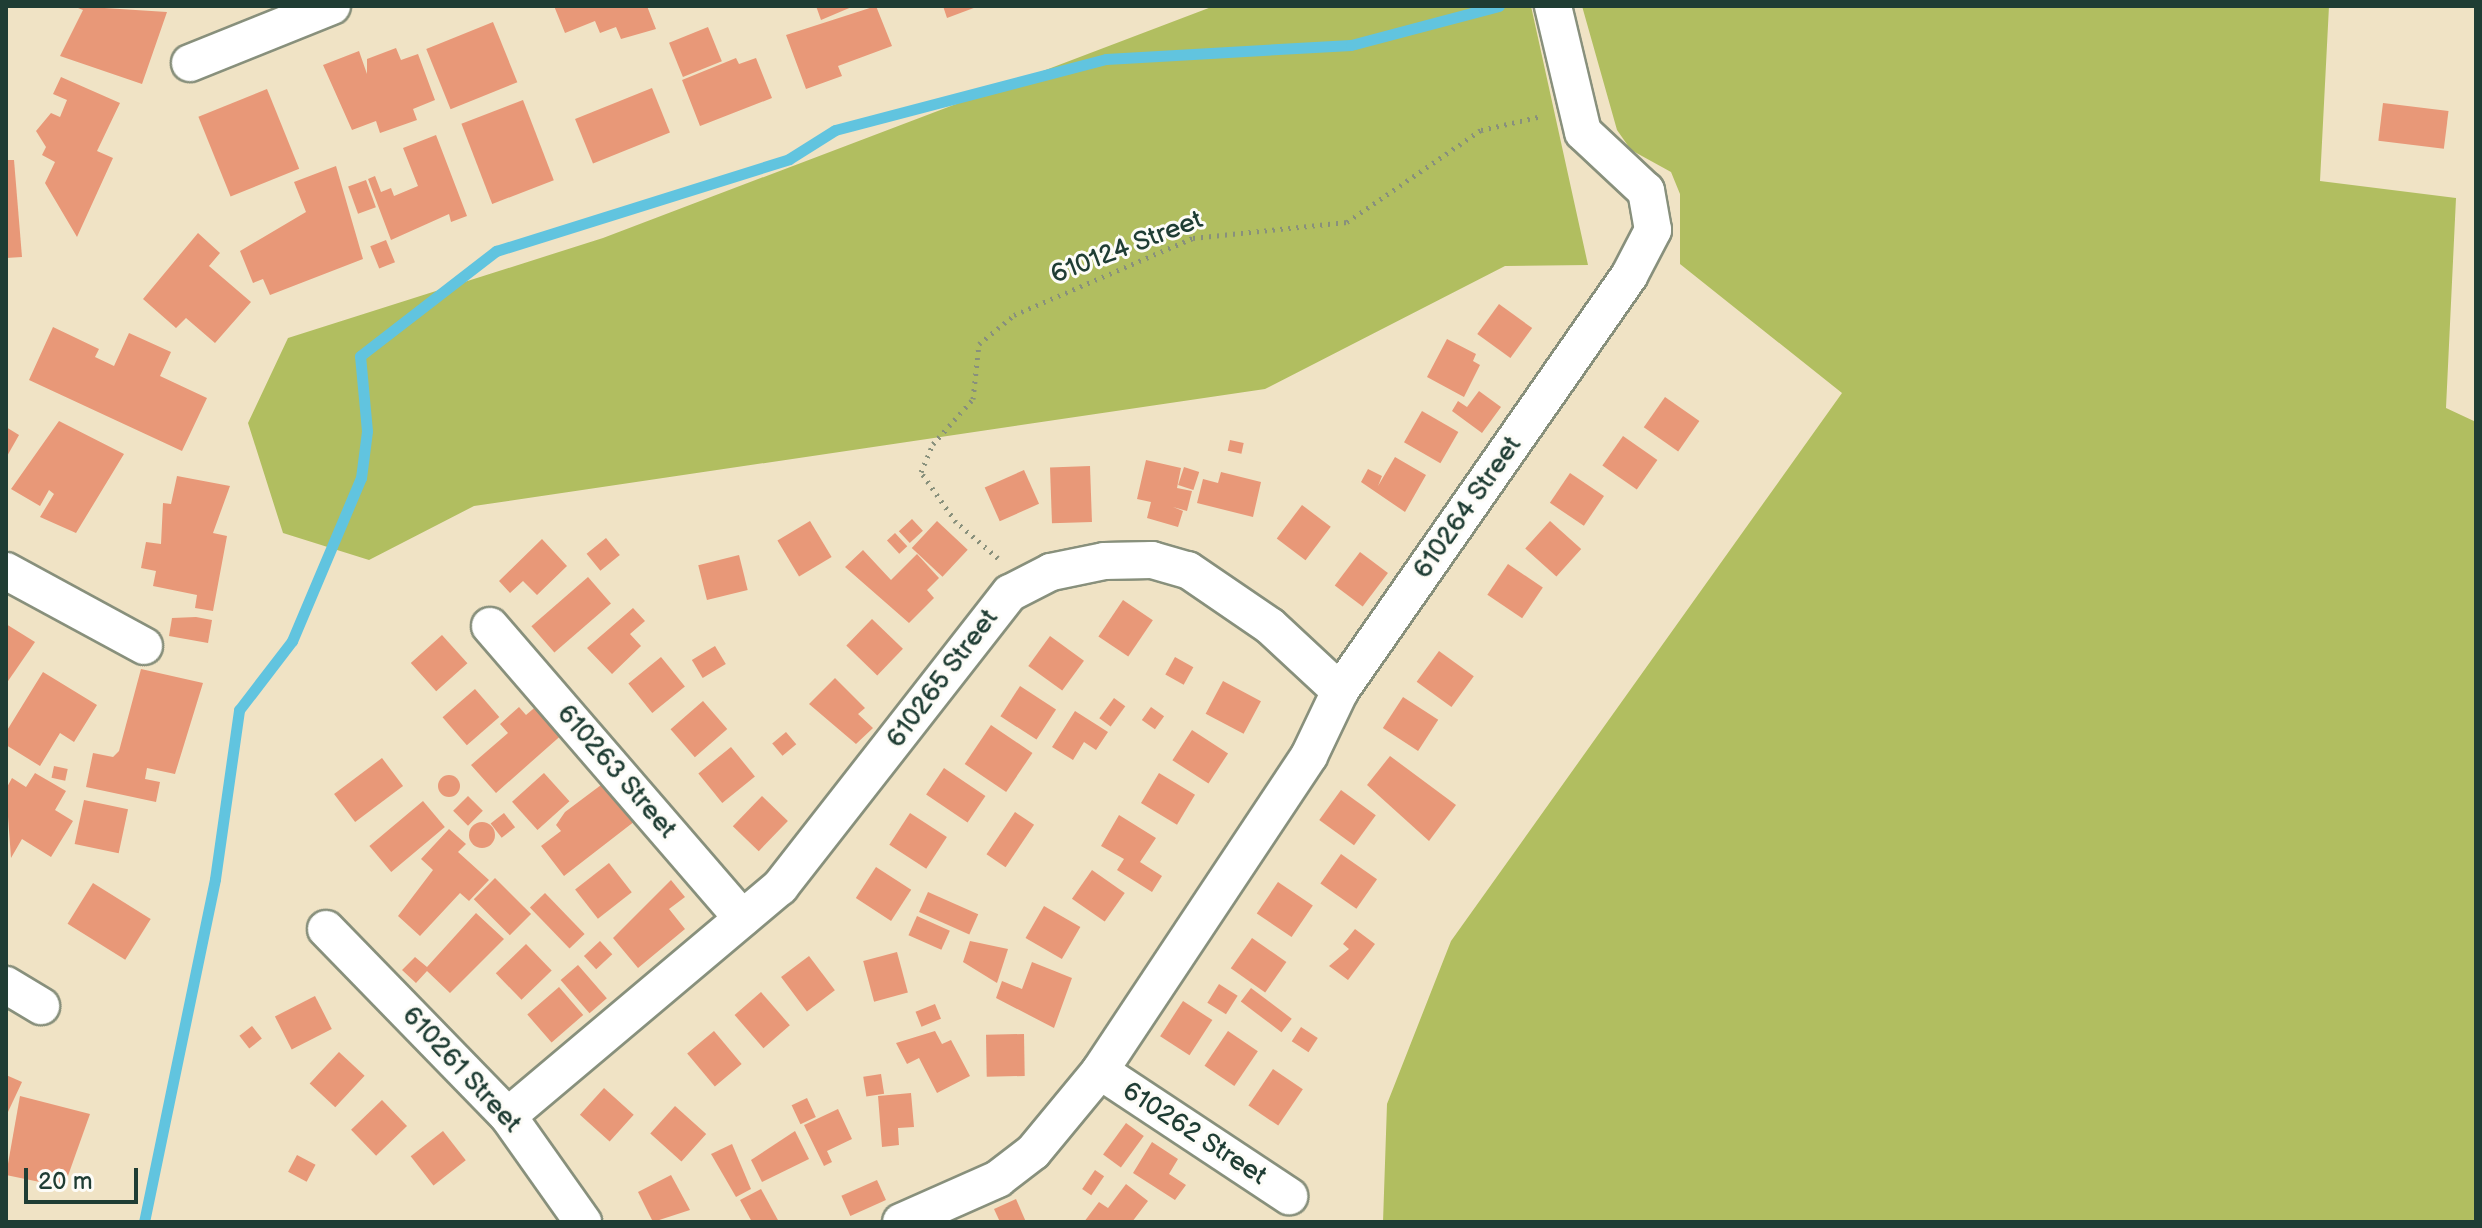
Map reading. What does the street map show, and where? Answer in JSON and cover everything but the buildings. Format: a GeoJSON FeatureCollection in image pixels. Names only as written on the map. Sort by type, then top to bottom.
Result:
{"type":"FeatureCollection","features":[{"type":"Feature","properties":{"kind":"street"},"geometry":{"type":"LineString","coordinates":[[190,63],[332,6]]}},
{"type":"Feature","properties":{"kind":"street","name":"610264 Street"},"geometry":{"type":"LineString","coordinates":[[1340,691],[1629,276],[1654,214],[1646,191],[1596,151],[1574,108],[1553,6]]}},
{"type":"Feature","properties":{"kind":"street","name":"610265 Street"},"geometry":{"type":"LineString","coordinates":[[508,1116],[742,918],[826,837],[979,624],[1029,583],[1104,561],[1152,560],[1188,570],[1270,626],[1340,691]]}},
{"type":"Feature","properties":{"kind":"street"},"geometry":{"type":"LineString","coordinates":[[6,571],[144,646]]}},
{"type":"Feature","properties":{"kind":"street","name":"610263 Street"},"geometry":{"type":"LineString","coordinates":[[490,626],[742,918]]}},
{"type":"Feature","properties":{"kind":"street"},"geometry":{"type":"LineString","coordinates":[[901,1222],[998,1179],[1033,1152],[1100,1071],[1309,756],[1340,691]]}},
{"type":"Feature","properties":{"kind":"street","name":"610261 Street"},"geometry":{"type":"LineString","coordinates":[[326,929],[508,1116],[583,1222]]}},
{"type":"Feature","properties":{"kind":"street"},"geometry":{"type":"LineString","coordinates":[[6,985],[41,1006]]}},
{"type":"Feature","properties":{"kind":"street","name":"610262 Street"},"geometry":{"type":"LineString","coordinates":[[1100,1071],[1289,1196]]}},
{"type":"Feature","properties":{"kind":"path","name":"610124 Street"},"geometry":{"type":"LineString","coordinates":[[1029,583],[956,522],[921,472],[928,451],[973,399],[979,344],[1014,315],[1193,238],[1347,222],[1481,130],[1574,108]]}},
{"type":"Feature","properties":{"kind":"green space"},"geometry":{"type":"Polygon","coordinates":[[[1214,6],[1531,6],[1588,265],[1505,266],[1265,389],[474,506],[369,560],[283,533],[248,423],[288,338],[603,238],[1214,6]]]}},
{"type":"Feature","properties":{"kind":"green space"},"geometry":{"type":"Polygon","coordinates":[[[1582,6],[2329,6],[2320,181],[2456,198],[2446,408],[2476,422],[2476,1222],[1383,1222],[1387,1104],[1451,941],[1842,393],[1680,264],[1680,194],[1671,172],[1631,150],[1617,130],[1582,6]]]}},
{"type":"Feature","properties":{"kind":"waterway"},"geometry":{"type":"LineString","coordinates":[[144,1222],[215,879],[239,710],[292,641],[361,478],[367,431],[360,356],[496,251],[789,159],[835,130],[1106,59],[1351,45],[1499,6]]}}]}
